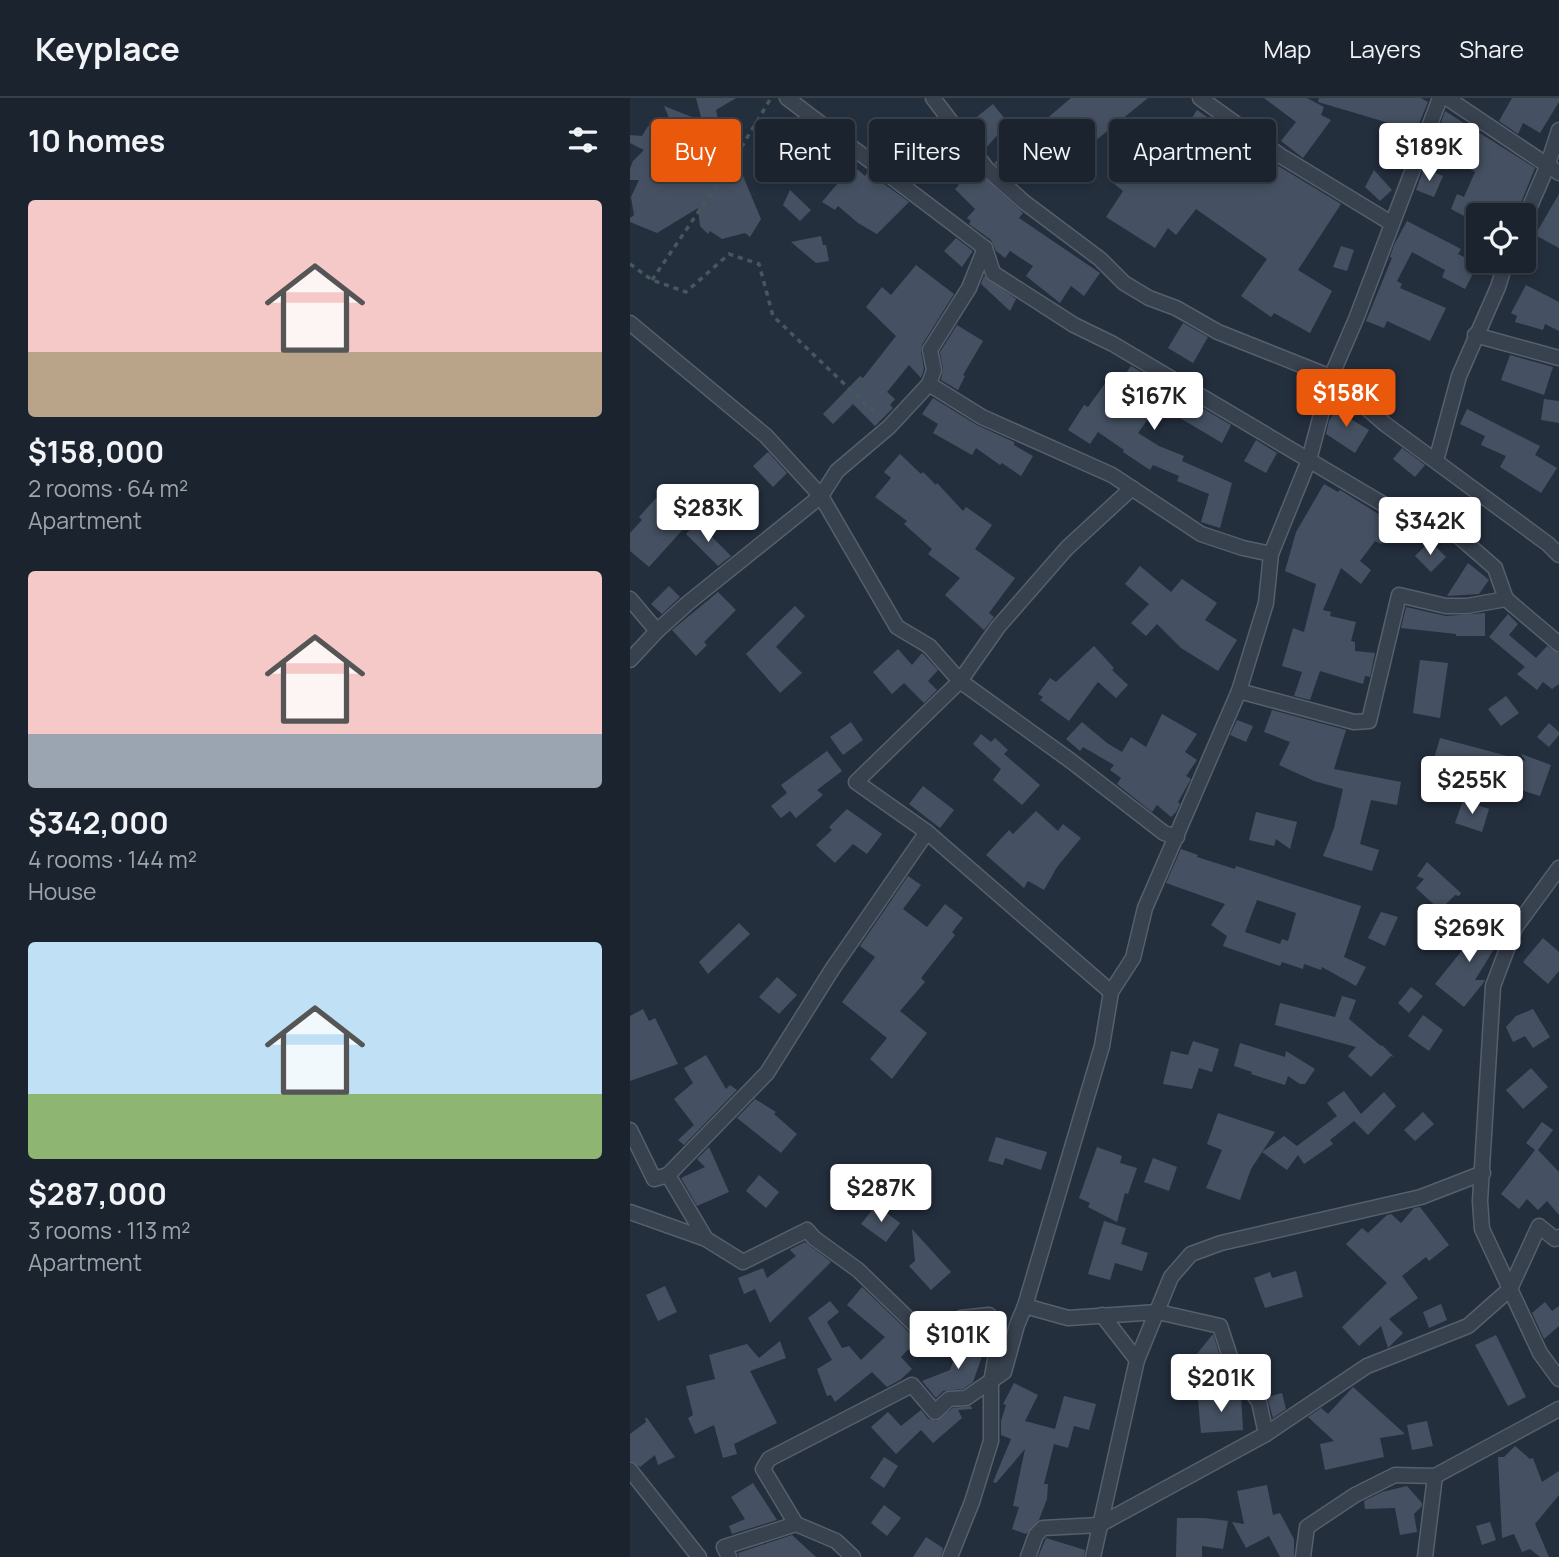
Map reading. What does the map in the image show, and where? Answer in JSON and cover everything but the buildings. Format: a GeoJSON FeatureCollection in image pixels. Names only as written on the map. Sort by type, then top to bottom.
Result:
{"type":"FeatureCollection","features":[{"type":"Feature","properties":{"kind":"street"},"geometry":{"type":"LineString","coordinates":[[788,98],[985,248],[993,273],[1074,325],[1112,344],[1383,504],[1448,527],[1495,568],[1506,599],[1559,644]]}},
{"type":"Feature","properties":{"kind":"street"},"geometry":{"type":"LineString","coordinates":[[1200,98],[1280,156],[1391,223]]}},
{"type":"Feature","properties":{"kind":"street"},"geometry":{"type":"LineString","coordinates":[[853,1557],[836,1541],[796,1524],[763,1469],[769,1459],[912,1385],[935,1412],[949,1399],[966,1398],[1004,1372],[1102,1046],[1111,992],[1133,958],[1145,908],[1239,691],[1265,603],[1271,554],[1309,460],[1331,377],[1356,319],[1440,98]]}},
{"type":"Feature","properties":{"kind":"street"},"geometry":{"type":"LineString","coordinates":[[1447,98],[1553,170]]}},
{"type":"Feature","properties":{"kind":"street"},"geometry":{"type":"LineString","coordinates":[[934,99],[987,169],[1024,202],[1100,259],[1124,283],[1218,332],[1331,377],[1385,424],[1559,555]]}},
{"type":"Feature","properties":{"kind":"street"},"geometry":{"type":"LineString","coordinates":[[1534,203],[1553,170],[1559,130]]}},
{"type":"Feature","properties":{"kind":"street"},"geometry":{"type":"LineString","coordinates":[[630,660],[657,631],[821,496],[838,471],[889,427],[929,384],[934,370],[930,350],[969,288],[985,248]]}},
{"type":"Feature","properties":{"kind":"street"},"geometry":{"type":"LineString","coordinates":[[1436,461],[1459,376],[1503,273]]}},
{"type":"Feature","properties":{"kind":"street"},"geometry":{"type":"LineString","coordinates":[[630,323],[766,436],[821,496],[897,627],[929,646],[960,681],[1072,761],[1164,833],[1177,837]]}},
{"type":"Feature","properties":{"kind":"street"},"geometry":{"type":"LineString","coordinates":[[1475,335],[1559,358]]}},
{"type":"Feature","properties":{"kind":"street"},"geometry":{"type":"LineString","coordinates":[[929,384],[982,416],[1112,475],[1201,534],[1271,554]]}},
{"type":"Feature","properties":{"kind":"street"},"geometry":{"type":"LineString","coordinates":[[1111,992],[927,832],[856,782],[960,681],[998,626],[1068,548],[1132,488]]}},
{"type":"Feature","properties":{"kind":"street"},"geometry":{"type":"LineString","coordinates":[[1239,691],[1354,722],[1368,721],[1399,595],[1446,606],[1467,606],[1506,599]]}},
{"type":"Feature","properties":{"kind":"street"},"geometry":{"type":"LineString","coordinates":[[630,599],[657,631]]}},
{"type":"Feature","properties":{"kind":"street"},"geometry":{"type":"LineString","coordinates":[[630,1130],[654,1179],[668,1175],[767,1073],[833,968],[927,832]]}},
{"type":"Feature","properties":{"kind":"street"},"geometry":{"type":"LineString","coordinates":[[1559,868],[1515,928],[1493,986],[1480,1201],[1482,1229],[1540,1353],[1559,1379]]}},
{"type":"Feature","properties":{"kind":"street"},"geometry":{"type":"LineString","coordinates":[[1093,1557],[1137,1360],[1171,1277],[1191,1254],[1221,1243],[1421,1197],[1483,1174]]}},
{"type":"Feature","properties":{"kind":"street"},"geometry":{"type":"LineString","coordinates":[[668,1175],[705,1239]]}},
{"type":"Feature","properties":{"kind":"street"},"geometry":{"type":"LineString","coordinates":[[630,1212],[705,1239],[743,1262],[807,1230],[858,1270],[923,1333],[938,1335],[961,1318],[989,1315],[997,1349],[991,1382],[991,1441],[972,1502],[950,1557]]}},
{"type":"Feature","properties":{"kind":"street"},"geometry":{"type":"LineString","coordinates":[[1028,1557],[1036,1535],[1043,1528],[1099,1525],[1266,1434],[1367,1366],[1468,1326],[1510,1289],[1539,1226],[1555,1239],[1559,1237]]}},
{"type":"Feature","properties":{"kind":"street"},"geometry":{"type":"LineString","coordinates":[[1025,1306],[1068,1318],[1158,1312],[1220,1326],[1233,1366],[1259,1402],[1266,1434]]}},
{"type":"Feature","properties":{"kind":"street"},"geometry":{"type":"LineString","coordinates":[[1102,1315],[1137,1360]]}},
{"type":"Feature","properties":{"kind":"street"},"geometry":{"type":"LineString","coordinates":[[1303,1557],[1307,1527],[1355,1495],[1395,1475],[1435,1476],[1559,1409]]}},
{"type":"Feature","properties":{"kind":"street"},"geometry":{"type":"LineString","coordinates":[[630,1470],[699,1557]]}},
{"type":"Feature","properties":{"kind":"street"},"geometry":{"type":"LineString","coordinates":[[1425,1557],[1435,1476]]}},
{"type":"Feature","properties":{"kind":"street"},"geometry":{"type":"LineString","coordinates":[[729,1557],[724,1547],[796,1524]]}},
{"type":"Feature","properties":{"kind":"path"},"geometry":{"type":"LineString","coordinates":[[652,280],[733,161],[771,98]]}},
{"type":"Feature","properties":{"kind":"path"},"geometry":{"type":"LineString","coordinates":[[630,264],[652,280],[686,292],[729,254],[759,264],[772,316],[889,427]]}}]}
